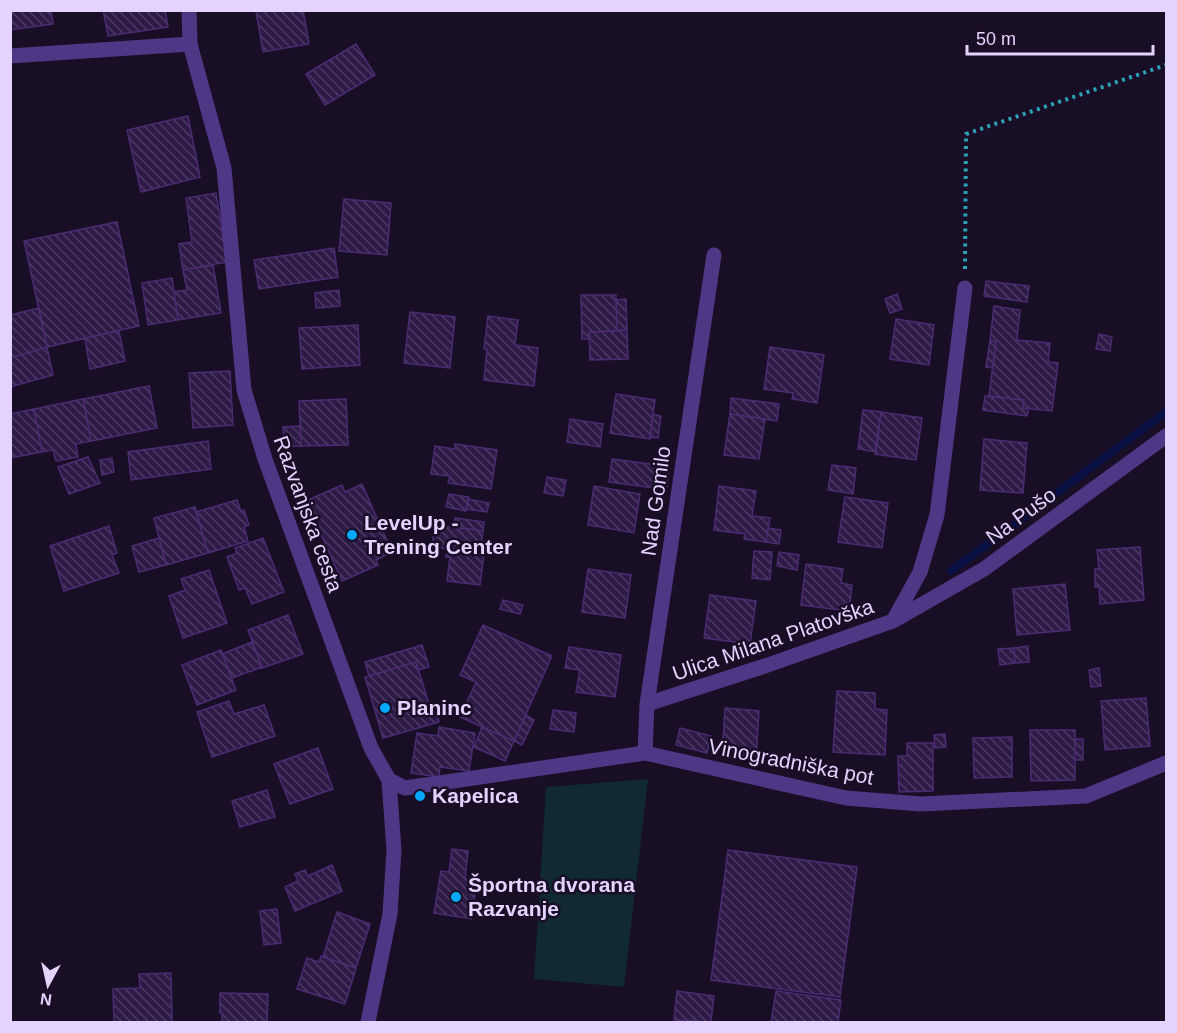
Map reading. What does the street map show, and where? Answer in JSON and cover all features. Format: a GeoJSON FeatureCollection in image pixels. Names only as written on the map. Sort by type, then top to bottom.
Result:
{"type":"FeatureCollection","features":[{"type":"Feature","properties":{"kind":"street","name":"Razvanjska cesta"},"geometry":{"type":"LineString","coordinates":[[189,10],[190,44],[224,168],[244,390],[265,459],[371,748],[388,780],[394,850],[390,914],[368,1023]]}},
{"type":"Feature","properties":{"kind":"street"},"geometry":{"type":"LineString","coordinates":[[10,56],[190,44]]}},
{"type":"Feature","properties":{"kind":"street","name":"Nad Gomilo"},"geometry":{"type":"LineString","coordinates":[[645,753],[647,704],[714,255]]}},
{"type":"Feature","properties":{"kind":"street","name":"Ulica Milana Platovška"},"geometry":{"type":"LineString","coordinates":[[647,704],[893,621],[920,572],[937,515],[964,288]]}},
{"type":"Feature","properties":{"kind":"street","name":"Na Pušo"},"geometry":{"type":"LineString","coordinates":[[893,621],[984,569],[1167,436]]}},
{"type":"Feature","properties":{"kind":"street","name":"Vinogradniška pot"},"geometry":{"type":"LineString","coordinates":[[388,780],[405,788],[645,753],[846,798],[921,804],[1086,796],[1167,763]]}},
{"type":"Feature","properties":{"kind":"path"},"geometry":{"type":"LineString","coordinates":[[964,288],[966,134],[1167,65]]}},
{"type":"Feature","properties":{"kind":"shaded area"},"geometry":{"type":"Polygon","coordinates":[[[648,779],[624,987],[534,979],[546,787],[648,779]]]}},
{"type":"Feature","properties":{"kind":"building"},"geometry":{"type":"Polygon","coordinates":[[[10,10],[51,10],[53,24],[10,30],[10,10]]]}},
{"type":"Feature","properties":{"kind":"building"},"geometry":{"type":"Polygon","coordinates":[[[103,10],[165,10],[168,27],[108,36],[103,10]]]}},
{"type":"Feature","properties":{"kind":"building"},"geometry":{"type":"Polygon","coordinates":[[[303,10],[309,44],[263,52],[256,11],[303,10]]]}},
{"type":"Feature","properties":{"kind":"building"},"geometry":{"type":"Polygon","coordinates":[[[356,44],[375,75],[325,105],[306,74],[356,44]]]}},
{"type":"Feature","properties":{"kind":"building"},"geometry":{"type":"Polygon","coordinates":[[[188,116],[200,177],[141,192],[127,130],[188,116]]]}},
{"type":"Feature","properties":{"kind":"building"},"geometry":{"type":"Polygon","coordinates":[[[216,193],[227,262],[183,270],[179,244],[192,242],[186,198],[216,193]]]}},
{"type":"Feature","properties":{"kind":"building"},"geometry":{"type":"Polygon","coordinates":[[[344,199],[391,203],[387,255],[339,251],[344,199]]]}},
{"type":"Feature","properties":{"kind":"building"},"geometry":{"type":"Polygon","coordinates":[[[117,222],[139,326],[47,347],[24,241],[117,222]]]}},
{"type":"Feature","properties":{"kind":"building"},"geometry":{"type":"Polygon","coordinates":[[[334,248],[338,277],[259,289],[254,260],[334,248]]]}},
{"type":"Feature","properties":{"kind":"building"},"geometry":{"type":"Polygon","coordinates":[[[213,265],[221,313],[178,320],[174,292],[187,290],[183,270],[213,265]]]}},
{"type":"Feature","properties":{"kind":"building"},"geometry":{"type":"Polygon","coordinates":[[[172,278],[178,320],[148,325],[142,283],[172,278]]]}},
{"type":"Feature","properties":{"kind":"building"},"geometry":{"type":"Polygon","coordinates":[[[986,281],[1029,286],[1027,302],[984,296],[986,281]]]}},
{"type":"Feature","properties":{"kind":"building"},"geometry":{"type":"Polygon","coordinates":[[[339,290],[340,306],[316,308],[315,293],[339,290]]]}},
{"type":"Feature","properties":{"kind":"building"},"geometry":{"type":"Polygon","coordinates":[[[897,294],[902,309],[890,313],[885,299],[897,294]]]}},
{"type":"Feature","properties":{"kind":"building"},"geometry":{"type":"Polygon","coordinates":[[[581,295],[616,295],[617,331],[589,332],[590,339],[582,339],[581,295]]]}},
{"type":"Feature","properties":{"kind":"building"},"geometry":{"type":"Polygon","coordinates":[[[626,299],[627,330],[617,331],[616,300],[626,299]]]}},
{"type":"Feature","properties":{"kind":"building"},"geometry":{"type":"Polygon","coordinates":[[[994,306],[1020,310],[1017,340],[1050,343],[1048,362],[1058,363],[1052,411],[1023,408],[1024,400],[989,396],[996,341],[990,341],[994,306]]]}},
{"type":"Feature","properties":{"kind":"building"},"geometry":{"type":"Polygon","coordinates":[[[39,308],[47,347],[10,358],[10,315],[39,308]]]}},
{"type":"Feature","properties":{"kind":"building"},"geometry":{"type":"Polygon","coordinates":[[[410,312],[455,317],[450,368],[404,363],[410,312]]]}},
{"type":"Feature","properties":{"kind":"building"},"geometry":{"type":"Polygon","coordinates":[[[488,316],[518,320],[515,345],[538,348],[534,386],[484,380],[487,349],[484,349],[488,316]]]}},
{"type":"Feature","properties":{"kind":"building"},"geometry":{"type":"Polygon","coordinates":[[[896,319],[934,325],[929,365],[890,359],[896,319]]]}},
{"type":"Feature","properties":{"kind":"building"},"geometry":{"type":"Polygon","coordinates":[[[358,325],[360,365],[302,369],[299,328],[358,325]]]}},
{"type":"Feature","properties":{"kind":"building"},"geometry":{"type":"Polygon","coordinates":[[[627,330],[628,359],[590,360],[589,332],[627,330]]]}},
{"type":"Feature","properties":{"kind":"building"},"geometry":{"type":"Polygon","coordinates":[[[119,331],[125,361],[90,369],[85,338],[119,331]]]}},
{"type":"Feature","properties":{"kind":"building"},"geometry":{"type":"Polygon","coordinates":[[[1099,334],[1112,337],[1110,351],[1096,349],[1099,334]]]}},
{"type":"Feature","properties":{"kind":"building"},"geometry":{"type":"Polygon","coordinates":[[[990,341],[996,341],[993,368],[986,367],[990,341]]]}},
{"type":"Feature","properties":{"kind":"building"},"geometry":{"type":"Polygon","coordinates":[[[47,347],[53,375],[10,387],[10,358],[47,347]]]}},
{"type":"Feature","properties":{"kind":"building"},"geometry":{"type":"Polygon","coordinates":[[[770,347],[824,355],[817,403],[792,399],[793,393],[764,389],[770,347]]]}},
{"type":"Feature","properties":{"kind":"building"},"geometry":{"type":"Polygon","coordinates":[[[230,371],[233,425],[193,428],[189,373],[230,371]]]}},
{"type":"Feature","properties":{"kind":"building"},"geometry":{"type":"Polygon","coordinates":[[[149,386],[157,428],[91,441],[83,399],[149,386]]]}},
{"type":"Feature","properties":{"kind":"building"},"geometry":{"type":"Polygon","coordinates":[[[616,394],[655,400],[650,439],[610,433],[616,394]]]}},
{"type":"Feature","properties":{"kind":"building"},"geometry":{"type":"Polygon","coordinates":[[[985,396],[1024,400],[1023,408],[1029,408],[1027,416],[983,410],[985,396]]]}},
{"type":"Feature","properties":{"kind":"building"},"geometry":{"type":"Polygon","coordinates":[[[731,398],[779,404],[777,421],[730,414],[731,398]]]}},
{"type":"Feature","properties":{"kind":"building"},"geometry":{"type":"Polygon","coordinates":[[[83,399],[91,441],[76,444],[78,457],[56,461],[53,450],[42,452],[34,409],[83,399]]]}},
{"type":"Feature","properties":{"kind":"building"},"geometry":{"type":"Polygon","coordinates":[[[346,399],[348,445],[301,446],[299,401],[346,399]]]}},
{"type":"Feature","properties":{"kind":"building"},"geometry":{"type":"Polygon","coordinates":[[[34,409],[42,452],[10,458],[10,414],[34,409]]]}},
{"type":"Feature","properties":{"kind":"building"},"geometry":{"type":"Polygon","coordinates":[[[863,410],[881,412],[876,452],[858,449],[863,410]]]}},
{"type":"Feature","properties":{"kind":"building"},"geometry":{"type":"Polygon","coordinates":[[[881,412],[922,418],[916,460],[875,454],[881,412]]]}},
{"type":"Feature","properties":{"kind":"building"},"geometry":{"type":"Polygon","coordinates":[[[653,414],[661,416],[658,438],[650,437],[653,414]]]}},
{"type":"Feature","properties":{"kind":"building"},"geometry":{"type":"Polygon","coordinates":[[[730,414],[765,419],[759,459],[724,455],[730,414]]]}},
{"type":"Feature","properties":{"kind":"building"},"geometry":{"type":"Polygon","coordinates":[[[570,419],[603,424],[600,447],[567,442],[570,419]]]}},
{"type":"Feature","properties":{"kind":"building"},"geometry":{"type":"Polygon","coordinates":[[[300,426],[301,446],[284,447],[283,427],[300,426]]]}},
{"type":"Feature","properties":{"kind":"building"},"geometry":{"type":"Polygon","coordinates":[[[984,439],[1027,443],[1023,493],[980,490],[984,439]]]}},
{"type":"Feature","properties":{"kind":"building"},"geometry":{"type":"Polygon","coordinates":[[[208,441],[211,469],[131,480],[128,452],[208,441]]]}},
{"type":"Feature","properties":{"kind":"building"},"geometry":{"type":"Polygon","coordinates":[[[455,444],[497,450],[491,489],[448,483],[450,476],[431,474],[435,446],[455,449],[455,444]]]}},
{"type":"Feature","properties":{"kind":"building"},"geometry":{"type":"Polygon","coordinates":[[[88,457],[100,483],[69,494],[58,467],[88,457]]]}},
{"type":"Feature","properties":{"kind":"building"},"geometry":{"type":"Polygon","coordinates":[[[112,458],[114,472],[102,475],[100,460],[112,458]]]}},
{"type":"Feature","properties":{"kind":"building"},"geometry":{"type":"Polygon","coordinates":[[[612,459],[666,466],[666,470],[669,470],[667,487],[662,487],[662,489],[609,482],[612,459]]]}},
{"type":"Feature","properties":{"kind":"building"},"geometry":{"type":"Polygon","coordinates":[[[832,465],[856,468],[853,494],[828,490],[832,465]]]}},
{"type":"Feature","properties":{"kind":"building"},"geometry":{"type":"Polygon","coordinates":[[[547,477],[566,480],[563,496],[544,493],[547,477]]]}},
{"type":"Feature","properties":{"kind":"building"},"geometry":{"type":"Polygon","coordinates":[[[362,484],[392,552],[376,560],[378,565],[342,581],[306,501],[342,485],[345,492],[362,484]]]}},
{"type":"Feature","properties":{"kind":"building"},"geometry":{"type":"Polygon","coordinates":[[[594,486],[640,494],[634,533],[588,525],[594,486]]]}},
{"type":"Feature","properties":{"kind":"building"},"geometry":{"type":"Polygon","coordinates":[[[719,486],[756,491],[752,516],[770,518],[766,542],[744,539],[745,534],[714,530],[719,486]]]}},
{"type":"Feature","properties":{"kind":"building"},"geometry":{"type":"Polygon","coordinates":[[[449,494],[469,497],[466,511],[446,507],[449,494]]]}},
{"type":"Feature","properties":{"kind":"building"},"geometry":{"type":"Polygon","coordinates":[[[845,497],[888,503],[882,548],[838,542],[845,497]]]}},
{"type":"Feature","properties":{"kind":"building"},"geometry":{"type":"Polygon","coordinates":[[[468,499],[489,503],[487,512],[466,509],[468,499]]]}},
{"type":"Feature","properties":{"kind":"building"},"geometry":{"type":"Polygon","coordinates":[[[237,500],[241,511],[244,510],[249,525],[244,527],[248,541],[208,553],[196,512],[237,500]]]}},
{"type":"Feature","properties":{"kind":"building"},"geometry":{"type":"Polygon","coordinates":[[[195,507],[208,553],[166,565],[154,518],[195,507]]]}},
{"type":"Feature","properties":{"kind":"building"},"geometry":{"type":"Polygon","coordinates":[[[455,518],[484,522],[483,531],[454,527],[455,518]]]}},
{"type":"Feature","properties":{"kind":"building"},"geometry":{"type":"Polygon","coordinates":[[[435,525],[483,531],[480,554],[484,554],[480,585],[447,581],[450,557],[446,557],[447,549],[432,547],[435,525]]]}},
{"type":"Feature","properties":{"kind":"building"},"geometry":{"type":"Polygon","coordinates":[[[109,526],[117,553],[112,555],[119,573],[64,591],[50,546],[109,526]]]}},
{"type":"Feature","properties":{"kind":"building"},"geometry":{"type":"Polygon","coordinates":[[[768,528],[781,530],[779,544],[766,542],[768,528]]]}},
{"type":"Feature","properties":{"kind":"building"},"geometry":{"type":"Polygon","coordinates":[[[159,538],[166,565],[139,572],[132,546],[159,538]]]}},
{"type":"Feature","properties":{"kind":"building"},"geometry":{"type":"Polygon","coordinates":[[[263,538],[284,592],[252,604],[245,588],[239,590],[227,557],[237,553],[235,548],[263,538]]]}},
{"type":"Feature","properties":{"kind":"building"},"geometry":{"type":"Polygon","coordinates":[[[1140,547],[1144,600],[1100,604],[1099,587],[1095,587],[1095,569],[1099,569],[1097,550],[1140,547]]]}},
{"type":"Feature","properties":{"kind":"building"},"geometry":{"type":"Polygon","coordinates":[[[754,551],[772,552],[770,580],[752,578],[754,551]]]}},
{"type":"Feature","properties":{"kind":"building"},"geometry":{"type":"Polygon","coordinates":[[[779,552],[799,555],[797,570],[777,566],[779,552]]]}},
{"type":"Feature","properties":{"kind":"building"},"geometry":{"type":"Polygon","coordinates":[[[806,564],[843,569],[841,583],[852,585],[849,611],[801,605],[806,564]]]}},
{"type":"Feature","properties":{"kind":"building"},"geometry":{"type":"Polygon","coordinates":[[[588,569],[631,575],[625,618],[582,612],[588,569]]]}},
{"type":"Feature","properties":{"kind":"building"},"geometry":{"type":"Polygon","coordinates":[[[209,570],[227,623],[183,638],[169,596],[185,590],[181,579],[209,570]]]}},
{"type":"Feature","properties":{"kind":"building"},"geometry":{"type":"Polygon","coordinates":[[[1065,584],[1070,630],[1017,635],[1013,589],[1065,584]]]}},
{"type":"Feature","properties":{"kind":"building"},"geometry":{"type":"Polygon","coordinates":[[[710,595],[756,601],[750,644],[704,638],[710,595]]]}},
{"type":"Feature","properties":{"kind":"building"},"geometry":{"type":"Polygon","coordinates":[[[503,600],[523,605],[520,614],[500,609],[503,600]]]}},
{"type":"Feature","properties":{"kind":"building"},"geometry":{"type":"Polygon","coordinates":[[[288,615],[303,654],[262,668],[248,630],[288,615]]]}},
{"type":"Feature","properties":{"kind":"building"},"geometry":{"type":"Polygon","coordinates":[[[483,625],[552,656],[514,741],[460,717],[476,682],[460,675],[483,625]]]}},
{"type":"Feature","properties":{"kind":"building"},"geometry":{"type":"Polygon","coordinates":[[[252,642],[262,667],[232,678],[222,654],[252,642]]]}},
{"type":"Feature","properties":{"kind":"building"},"geometry":{"type":"Polygon","coordinates":[[[422,645],[429,667],[418,670],[416,662],[369,676],[365,662],[422,645]]]}},
{"type":"Feature","properties":{"kind":"building"},"geometry":{"type":"Polygon","coordinates":[[[1028,646],[1029,662],[1015,663],[1014,648],[1028,646]]]}},
{"type":"Feature","properties":{"kind":"building"},"geometry":{"type":"Polygon","coordinates":[[[569,647],[621,655],[615,697],[576,692],[580,670],[565,668],[569,647]]]}},
{"type":"Feature","properties":{"kind":"building"},"geometry":{"type":"Polygon","coordinates":[[[1014,648],[1015,663],[1000,665],[998,649],[1014,648]]]}},
{"type":"Feature","properties":{"kind":"building"},"geometry":{"type":"Polygon","coordinates":[[[221,650],[236,690],[197,705],[182,665],[221,650]]]}},
{"type":"Feature","properties":{"kind":"building"},"geometry":{"type":"Polygon","coordinates":[[[416,662],[429,704],[433,703],[439,722],[383,738],[365,677],[416,662]]]}},
{"type":"Feature","properties":{"kind":"building"},"geometry":{"type":"Polygon","coordinates":[[[1099,668],[1101,686],[1091,687],[1089,670],[1099,668]]]}},
{"type":"Feature","properties":{"kind":"building"},"geometry":{"type":"Polygon","coordinates":[[[837,691],[875,693],[875,709],[887,710],[885,755],[833,752],[837,691]]]}},
{"type":"Feature","properties":{"kind":"building"},"geometry":{"type":"Polygon","coordinates":[[[1146,698],[1150,746],[1105,750],[1101,701],[1146,698]]]}},
{"type":"Feature","properties":{"kind":"building"},"geometry":{"type":"Polygon","coordinates":[[[229,701],[234,714],[264,705],[275,736],[212,757],[197,712],[229,701]]]}},
{"type":"Feature","properties":{"kind":"building"},"geometry":{"type":"Polygon","coordinates":[[[725,708],[759,711],[756,759],[722,757],[725,708]]]}},
{"type":"Feature","properties":{"kind":"building"},"geometry":{"type":"Polygon","coordinates":[[[553,710],[576,713],[574,732],[550,729],[553,710]]]}},
{"type":"Feature","properties":{"kind":"building"},"geometry":{"type":"Polygon","coordinates":[[[526,715],[534,720],[522,745],[514,741],[526,715]]]}},
{"type":"Feature","properties":{"kind":"building"},"geometry":{"type":"Polygon","coordinates":[[[439,727],[475,733],[469,771],[440,767],[439,777],[411,773],[417,733],[438,736],[439,727]]]}},
{"type":"Feature","properties":{"kind":"building"},"geometry":{"type":"Polygon","coordinates":[[[482,727],[514,741],[505,761],[474,747],[482,727]]]}},
{"type":"Feature","properties":{"kind":"building"},"geometry":{"type":"Polygon","coordinates":[[[680,728],[711,736],[707,753],[676,745],[680,728]]]}},
{"type":"Feature","properties":{"kind":"building"},"geometry":{"type":"Polygon","coordinates":[[[1030,730],[1075,730],[1075,780],[1031,781],[1030,730]]]}},
{"type":"Feature","properties":{"kind":"building"},"geometry":{"type":"Polygon","coordinates":[[[945,734],[946,747],[935,748],[934,735],[945,734]]]}},
{"type":"Feature","properties":{"kind":"building"},"geometry":{"type":"Polygon","coordinates":[[[1012,737],[1012,777],[974,778],[973,738],[1012,737]]]}},
{"type":"Feature","properties":{"kind":"building"},"geometry":{"type":"Polygon","coordinates":[[[1075,739],[1083,739],[1083,760],[1075,760],[1075,739]]]}},
{"type":"Feature","properties":{"kind":"building"},"geometry":{"type":"Polygon","coordinates":[[[907,743],[933,743],[933,791],[899,792],[898,756],[907,756],[907,743]]]}},
{"type":"Feature","properties":{"kind":"building"},"geometry":{"type":"Polygon","coordinates":[[[318,748],[333,789],[290,804],[274,764],[318,748]]]}},
{"type":"Feature","properties":{"kind":"building"},"geometry":{"type":"Polygon","coordinates":[[[267,790],[275,817],[240,827],[232,801],[267,790]]]}},
{"type":"Feature","properties":{"kind":"building","name":"Športna dvorana Razvanje"},"geometry":{"type":"Polygon","coordinates":[[[452,849],[468,851],[465,879],[477,880],[471,919],[434,913],[441,871],[449,872],[452,849]]]}},
{"type":"Feature","properties":{"kind":"building"},"geometry":{"type":"Polygon","coordinates":[[[728,850],[857,867],[840,997],[711,980],[728,850]]]}},
{"type":"Feature","properties":{"kind":"building"},"geometry":{"type":"Polygon","coordinates":[[[332,865],[342,891],[295,911],[285,887],[298,881],[295,874],[305,870],[308,876],[332,865]]]}},
{"type":"Feature","properties":{"kind":"building"},"geometry":{"type":"Polygon","coordinates":[[[277,909],[281,943],[264,945],[260,911],[277,909]]]}},
{"type":"Feature","properties":{"kind":"building"},"geometry":{"type":"Polygon","coordinates":[[[337,912],[370,924],[356,968],[323,957],[337,912]]]}},
{"type":"Feature","properties":{"kind":"building"},"geometry":{"type":"Polygon","coordinates":[[[321,956],[356,968],[345,1004],[297,989],[307,958],[319,962],[321,956]]]}},
{"type":"Feature","properties":{"kind":"building"},"geometry":{"type":"Polygon","coordinates":[[[171,973],[172,1022],[114,1022],[113,989],[140,988],[139,974],[171,973]]]}},
{"type":"Feature","properties":{"kind":"building"},"geometry":{"type":"Polygon","coordinates":[[[677,991],[714,996],[711,1022],[674,1020],[677,991]]]}},
{"type":"Feature","properties":{"kind":"building"},"geometry":{"type":"Polygon","coordinates":[[[776,991],[841,1000],[838,1022],[771,1022],[776,991]]]}},
{"type":"Feature","properties":{"kind":"building"},"geometry":{"type":"Polygon","coordinates":[[[220,993],[268,994],[267,1022],[222,1022],[220,993]]]}},
{"type":"Feature","properties":{"kind":"waterway"},"geometry":{"type":"LineString","coordinates":[[951,571],[1166,412]]}},
{"type":"Feature","properties":{"kind":"place","name":"LevelUp - Trening Center"},"geometry":{"type":"Point","coordinates":[352,535]}},
{"type":"Feature","properties":{"kind":"place","name":"Planinc"},"geometry":{"type":"Point","coordinates":[385,708]}},
{"type":"Feature","properties":{"kind":"place","name":"Kapelica"},"geometry":{"type":"Point","coordinates":[420,796]}},
{"type":"Feature","properties":{"kind":"place","name":"Športna dvorana Razvanje"},"geometry":{"type":"Point","coordinates":[456,897]}}]}
